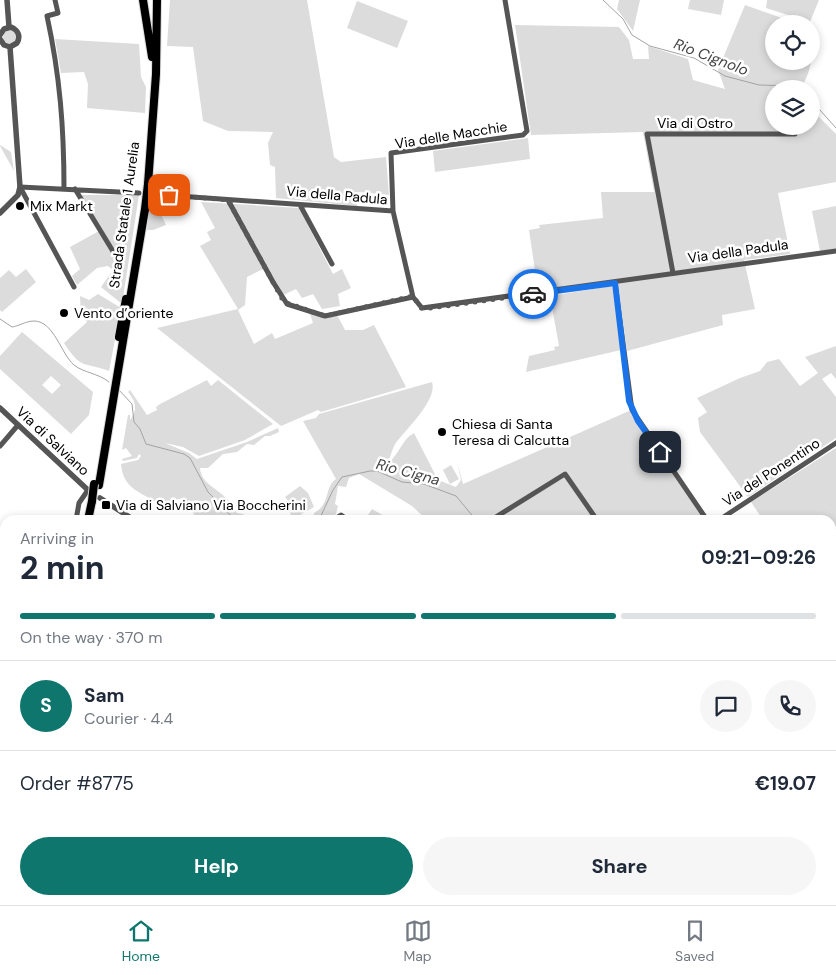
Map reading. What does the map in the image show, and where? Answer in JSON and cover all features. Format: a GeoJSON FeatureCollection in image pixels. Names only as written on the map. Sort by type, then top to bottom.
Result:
{"type":"FeatureCollection","features":[{"type":"Feature","properties":{"kind":"highway"},"geometry":{"type":"LineString","coordinates":[[143,0],[152,57]]}},
{"type":"Feature","properties":{"kind":"highway","name":"Strada Statale 1 Aurelia"},"geometry":{"type":"LineString","coordinates":[[146,184],[152,57],[152,0]]}},
{"type":"Feature","properties":{"kind":"highway","name":"Strada Statale 1 Aurelia"},"geometry":{"type":"LineString","coordinates":[[94,515],[96,500],[93,488],[119,354],[146,184],[157,38],[157,0]]}},
{"type":"Feature","properties":{"kind":"highway"},"geometry":{"type":"LineString","coordinates":[[157,38],[162,0]]}},
{"type":"Feature","properties":{"kind":"highway","name":"Strada Statale 1 Aurelia"},"geometry":{"type":"LineString","coordinates":[[90,515],[96,500]]}},
{"type":"Feature","properties":{"kind":"street"},"geometry":{"type":"LineString","coordinates":[[7,0],[9,27]]}},
{"type":"Feature","properties":{"kind":"street"},"geometry":{"type":"LineString","coordinates":[[55,0],[58,13],[47,16],[56,57],[63,108],[64,189]]}},
{"type":"Feature","properties":{"kind":"street","name":"Via delle Macchie"},"geometry":{"type":"LineString","coordinates":[[393,211],[391,153],[523,135],[526,131],[505,0]]}},
{"type":"Feature","properties":{"kind":"street"},"geometry":{"type":"LineString","coordinates":[[0,35],[4,29],[9,27],[17,30],[19,37],[17,43],[10,47],[4,45],[0,39]]}},
{"type":"Feature","properties":{"kind":"street"},"geometry":{"type":"LineString","coordinates":[[0,213],[18,195],[20,187],[10,47]]}},
{"type":"Feature","properties":{"kind":"street","name":"Via di Ostro"},"geometry":{"type":"LineString","coordinates":[[673,273],[647,134],[765,134]]}},
{"type":"Feature","properties":{"kind":"street"},"geometry":{"type":"LineString","coordinates":[[20,187],[139,193]]}},
{"type":"Feature","properties":{"kind":"street"},"geometry":{"type":"LineString","coordinates":[[20,187],[74,287]]}},
{"type":"Feature","properties":{"kind":"street"},"geometry":{"type":"LineString","coordinates":[[75,190],[114,253]]}},
{"type":"Feature","properties":{"kind":"street","name":"Via della Padula"},"geometry":{"type":"LineString","coordinates":[[150,194],[393,211],[413,296],[421,308],[615,283],[673,273],[836,251]]}},
{"type":"Feature","properties":{"kind":"street"},"geometry":{"type":"LineString","coordinates":[[228,200],[280,295],[288,304],[325,316],[413,296]]}},
{"type":"Feature","properties":{"kind":"street"},"geometry":{"type":"LineString","coordinates":[[300,205],[332,264]]}},
{"type":"Feature","properties":{"kind":"street"},"geometry":{"type":"LineString","coordinates":[[615,283],[632,410],[704,515]]}},
{"type":"Feature","properties":{"kind":"street","name":"Via di Salviano"},"geometry":{"type":"LineString","coordinates":[[0,408],[93,488]]}},
{"type":"Feature","properties":{"kind":"street"},"geometry":{"type":"LineString","coordinates":[[0,446],[18,425]]}},
{"type":"Feature","properties":{"kind":"street","name":"Via del Ponentino"},"geometry":{"type":"LineString","coordinates":[[727,515],[836,443]]}},
{"type":"Feature","properties":{"kind":"street"},"geometry":{"type":"LineString","coordinates":[[499,515],[565,474],[594,515]]}},
{"type":"Feature","properties":{"kind":"street"},"geometry":{"type":"LineString","coordinates":[[77,515],[80,503],[93,488]]}},
{"type":"Feature","properties":{"kind":"street"},"geometry":{"type":"LineString","coordinates":[[96,500],[124,515]]}},
{"type":"Feature","properties":{"kind":"shaded area"},"geometry":{"type":"Polygon","coordinates":[[[170,0],[307,0],[334,157],[341,162],[386,157],[389,195],[359,192],[357,206],[276,198],[275,167],[270,165],[268,143],[273,132],[228,131],[203,121],[193,47],[167,46],[170,0]]]}},
{"type":"Feature","properties":{"kind":"shaded area"},"geometry":{"type":"Polygon","coordinates":[[[619,0],[640,0],[633,31],[617,9],[619,0]]]}},
{"type":"Feature","properties":{"kind":"shaded area"},"geometry":{"type":"Polygon","coordinates":[[[690,0],[724,0],[721,15],[688,9],[690,0]]]}},
{"type":"Feature","properties":{"kind":"shaded area"},"geometry":{"type":"Polygon","coordinates":[[[767,0],[819,0],[813,15],[788,15],[766,8],[767,0]]]}},
{"type":"Feature","properties":{"kind":"shaded area"},"geometry":{"type":"Polygon","coordinates":[[[357,1],[408,21],[397,48],[347,28],[357,1]]]}},
{"type":"Feature","properties":{"kind":"shaded area"},"geometry":{"type":"Polygon","coordinates":[[[745,5],[773,15],[765,15],[765,70],[809,70],[805,80],[765,80],[765,135],[820,135],[820,118],[836,134],[836,182],[778,193],[790,254],[744,260],[755,309],[722,315],[723,325],[627,351],[617,280],[538,291],[529,230],[540,228],[539,225],[603,218],[601,192],[654,192],[643,132],[531,135],[515,25],[619,27],[629,40],[633,59],[649,59],[648,46],[688,59],[693,80],[725,89],[718,70],[745,5]]]}},
{"type":"Feature","properties":{"kind":"shaded area"},"geometry":{"type":"Polygon","coordinates":[[[10,30],[15,32],[17,37],[15,42],[10,44],[5,42],[3,37],[5,32],[10,30]]]}},
{"type":"Feature","properties":{"kind":"shaded area"},"geometry":{"type":"Polygon","coordinates":[[[55,39],[139,44],[141,77],[146,87],[145,113],[87,108],[88,84],[84,72],[61,73],[55,39]]]}},
{"type":"Feature","properties":{"kind":"shaded area"},"geometry":{"type":"Polygon","coordinates":[[[528,138],[530,159],[435,172],[433,151],[528,138]]]}},
{"type":"Feature","properties":{"kind":"shaded area"},"geometry":{"type":"Polygon","coordinates":[[[0,146],[11,152],[14,171],[0,146]]]}},
{"type":"Feature","properties":{"kind":"shaded area"},"geometry":{"type":"Polygon","coordinates":[[[80,195],[139,195],[122,304],[101,287],[113,270],[108,266],[97,268],[77,285],[72,276],[80,269],[70,247],[99,231],[80,195]]]}},
{"type":"Feature","properties":{"kind":"shaded area"},"geometry":{"type":"Polygon","coordinates":[[[151,198],[153,198],[166,225],[153,230],[145,230],[151,198]]]}},
{"type":"Feature","properties":{"kind":"shaded area"},"geometry":{"type":"Polygon","coordinates":[[[201,202],[299,208],[333,274],[342,269],[351,288],[338,294],[340,306],[322,309],[313,294],[302,298],[296,289],[279,297],[263,269],[247,277],[245,305],[238,310],[254,344],[272,333],[275,339],[313,323],[309,311],[325,314],[336,313],[345,330],[363,330],[374,325],[406,387],[321,412],[318,410],[281,426],[157,328],[238,309],[200,246],[211,240],[207,232],[215,228],[201,202]]]}},
{"type":"Feature","properties":{"kind":"shaded area"},"geometry":{"type":"Polygon","coordinates":[[[836,206],[836,249],[820,251],[812,211],[836,206]]]}},
{"type":"Feature","properties":{"kind":"shaded area"},"geometry":{"type":"Polygon","coordinates":[[[26,269],[36,282],[2,312],[0,310],[0,278],[9,270],[16,277],[26,269]]]}},
{"type":"Feature","properties":{"kind":"shaded area"},"geometry":{"type":"Polygon","coordinates":[[[611,286],[613,288],[621,350],[526,372],[529,356],[555,350],[554,347],[559,346],[550,296],[611,286]]]}},
{"type":"Feature","properties":{"kind":"shaded area"},"geometry":{"type":"Polygon","coordinates":[[[98,294],[121,308],[109,371],[79,361],[64,343],[87,322],[81,314],[80,296],[89,300],[98,294]]]}},
{"type":"Feature","properties":{"kind":"shaded area"},"geometry":{"type":"Polygon","coordinates":[[[22,332],[93,392],[89,415],[71,434],[0,369],[0,356],[22,332]],[[51,376],[42,385],[52,394],[61,385],[51,376]]]}},
{"type":"Feature","properties":{"kind":"shaded area"},"geometry":{"type":"Polygon","coordinates":[[[836,346],[836,379],[831,373],[822,379],[836,397],[836,438],[748,497],[700,432],[698,418],[707,412],[697,398],[760,371],[767,362],[779,359],[800,386],[818,373],[805,357],[836,346]]]}},
{"type":"Feature","properties":{"kind":"shaded area"},"geometry":{"type":"Polygon","coordinates":[[[207,380],[211,386],[218,380],[273,424],[245,440],[199,456],[183,447],[165,443],[189,453],[197,459],[247,442],[278,428],[279,432],[265,436],[254,445],[247,444],[237,452],[223,454],[208,468],[200,468],[203,478],[227,499],[237,513],[244,515],[194,515],[191,510],[196,510],[202,505],[206,508],[204,501],[196,502],[189,507],[184,498],[158,503],[128,484],[122,472],[121,464],[138,460],[141,456],[139,454],[137,458],[123,461],[122,459],[132,456],[126,448],[122,450],[128,415],[130,415],[130,420],[135,409],[133,399],[128,392],[130,390],[147,415],[157,410],[156,407],[207,380]]]}},
{"type":"Feature","properties":{"kind":"shaded area"},"geometry":{"type":"Polygon","coordinates":[[[432,382],[433,389],[426,406],[395,444],[388,463],[406,439],[414,433],[438,480],[456,487],[461,480],[457,461],[463,484],[629,411],[702,515],[422,515],[412,506],[359,474],[349,478],[346,487],[338,486],[335,504],[338,506],[335,515],[314,515],[323,505],[332,482],[336,479],[303,421],[316,418],[319,414],[432,382]]]}},
{"type":"Feature","properties":{"kind":"shaded area"},"geometry":{"type":"Polygon","coordinates":[[[836,448],[836,515],[760,515],[751,502],[836,448]]]}},
{"type":"Feature","properties":{"kind":"shaded area"},"geometry":{"type":"Polygon","coordinates":[[[451,465],[459,479],[450,484],[443,470],[451,465]]]}},
{"type":"Feature","properties":{"kind":"shaded area"},"geometry":{"type":"Polygon","coordinates":[[[300,486],[308,493],[314,507],[300,515],[291,515],[289,502],[285,497],[300,486]]]}},
{"type":"Feature","properties":{"kind":"shaded area"},"geometry":{"type":"Polygon","coordinates":[[[372,509],[382,515],[368,515],[372,509]]]}},
{"type":"Feature","properties":{"kind":"waterway","name":"Rio Cignolo"},"geometry":{"type":"LineString","coordinates":[[603,0],[623,19],[632,35],[650,46],[694,58],[725,76],[765,85]]}},
{"type":"Feature","properties":{"kind":"waterway","name":"Rio Cignolo"},"geometry":{"type":"LineString","coordinates":[[820,110],[836,128]]}},
{"type":"Feature","properties":{"kind":"waterway","name":"Rio Cigna"},"geometry":{"type":"LineString","coordinates":[[0,319],[12,327],[31,321],[41,322],[52,332],[74,365],[109,382]]}},
{"type":"Feature","properties":{"kind":"waterway","name":"Rio Cigna"},"geometry":{"type":"LineString","coordinates":[[119,390],[132,404],[134,422],[140,429],[146,444],[184,454],[190,458],[208,492],[230,515]]}},
{"type":"Feature","properties":{"kind":"waterway","name":"Rio Cigna"},"geometry":{"type":"LineString","coordinates":[[321,515],[333,490],[342,477],[370,471],[377,471],[402,482],[424,484],[456,496],[472,515]]}},
{"type":"Feature","properties":{"kind":"way so far"},"geometry":{"type":"LineString","coordinates":[[169,195],[228,200],[284,302],[298,305],[302,310],[325,316],[413,296],[421,308],[431,308],[533,294]]}},
{"type":"Feature","properties":{"kind":"place","name":"Mix Markt"},"geometry":{"type":"Point","coordinates":[20,206]}},
{"type":"Feature","properties":{"kind":"place","name":"Vento d’oriente"},"geometry":{"type":"Point","coordinates":[64,313]}},
{"type":"Feature","properties":{"kind":"place","name":"Chiesa di Santa Teresa di Calcutta"},"geometry":{"type":"Point","coordinates":[442,432]}},
{"type":"Feature","properties":{"kind":"place","name":"Via di Salviano Via Boccherini"},"geometry":{"type":"Point","coordinates":[106,505]}},
{"type":"Feature","properties":{"kind":"route"},"geometry":{"type":"LineString","coordinates":[[533,294],[615,283],[629,401],[638,421],[660,452]]}}]}
